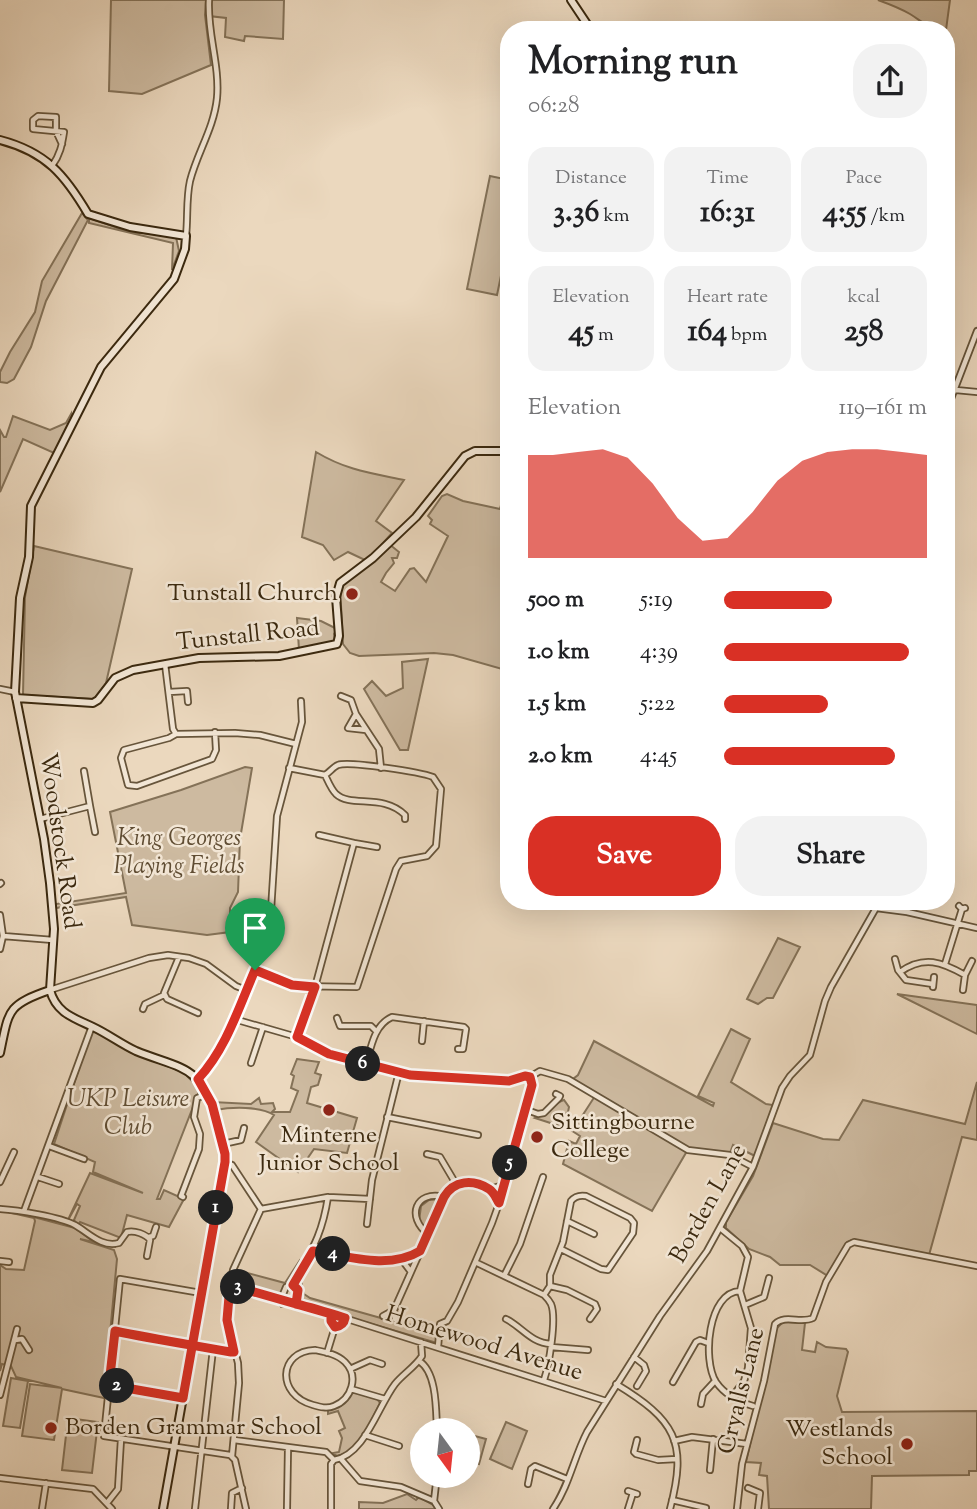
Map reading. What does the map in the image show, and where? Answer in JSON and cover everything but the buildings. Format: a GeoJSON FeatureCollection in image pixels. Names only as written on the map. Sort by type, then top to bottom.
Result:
{"type":"FeatureCollection","features":[{"type":"Feature","properties":{"kind":"street"},"geometry":{"type":"LineString","coordinates":[[0,140],[25,149],[52,166],[70,185],[88,214],[130,228],[186,236],[190,179],[209,131],[217,98],[216,67],[209,34],[209,0]]}},
{"type":"Feature","properties":{"kind":"street"},"geometry":{"type":"LineString","coordinates":[[571,0],[585,21]]}},
{"type":"Feature","properties":{"kind":"street"},"geometry":{"type":"LineString","coordinates":[[52,166],[59,155],[62,144],[64,132],[56,131],[33,128],[33,120],[38,116],[56,117],[56,131],[62,144]]}},
{"type":"Feature","properties":{"kind":"street","name":"Woodstock Road"},"geometry":{"type":"LineString","coordinates":[[50,990],[54,940],[51,895],[40,819],[16,695],[19,598],[30,557],[30,506],[101,366],[174,279],[185,249],[186,236]]}},
{"type":"Feature","properties":{"kind":"street"},"geometry":{"type":"LineString","coordinates":[[977,331],[956,390],[977,392]]}},
{"type":"Feature","properties":{"kind":"street","name":"Tunstall Road"},"geometry":{"type":"LineString","coordinates":[[16,695],[93,703],[121,675],[133,670],[200,657],[279,656],[337,644],[339,636],[336,597],[340,583],[373,558],[416,517],[465,456],[475,451],[500,451]]}},
{"type":"Feature","properties":{"kind":"street"},"geometry":{"type":"LineString","coordinates":[[165,664],[173,729],[176,734]]}},
{"type":"Feature","properties":{"kind":"street"},"geometry":{"type":"LineString","coordinates":[[0,689],[16,695]]}},
{"type":"Feature","properties":{"kind":"street"},"geometry":{"type":"LineString","coordinates":[[169,692],[187,691],[188,702]]}},
{"type":"Feature","properties":{"kind":"street"},"geometry":{"type":"LineString","coordinates":[[341,696],[351,700],[356,714],[379,748],[381,768]]}},
{"type":"Feature","properties":{"kind":"street"},"geometry":{"type":"LineString","coordinates":[[198,1079],[218,1052],[234,1019],[268,931],[277,816],[302,722],[302,701]]}},
{"type":"Feature","properties":{"kind":"street"},"geometry":{"type":"LineString","coordinates":[[356,714],[348,727],[367,730]]}},
{"type":"Feature","properties":{"kind":"street"},"geometry":{"type":"LineString","coordinates":[[215,733],[216,750],[212,759],[136,786],[128,785],[121,758],[124,750],[176,734],[215,733],[249,734],[296,744]]}},
{"type":"Feature","properties":{"kind":"street"},"geometry":{"type":"LineString","coordinates":[[255,970],[292,985],[357,987],[396,869],[406,859],[427,856],[436,846],[441,796],[437,782],[430,775],[339,765],[325,775],[289,768]]}},
{"type":"Feature","properties":{"kind":"street"},"geometry":{"type":"LineString","coordinates":[[84,771],[95,832]]}},
{"type":"Feature","properties":{"kind":"street"},"geometry":{"type":"LineString","coordinates":[[325,775],[331,788],[341,798],[390,803],[405,815],[405,819]]}},
{"type":"Feature","properties":{"kind":"street"},"geometry":{"type":"LineString","coordinates":[[40,819],[90,807]]}},
{"type":"Feature","properties":{"kind":"street"},"geometry":{"type":"LineString","coordinates":[[319,835],[377,847]]}},
{"type":"Feature","properties":{"kind":"street"},"geometry":{"type":"LineString","coordinates":[[297,1037],[315,987],[354,843]]}},
{"type":"Feature","properties":{"kind":"street"},"geometry":{"type":"LineString","coordinates":[[945,964],[962,908]]}},
{"type":"Feature","properties":{"kind":"street","name":"Borden Lane"},"geometry":{"type":"LineString","coordinates":[[553,1509],[564,1491],[580,1447],[606,1401],[707,1251],[753,1167],[782,1088],[810,1055],[831,987],[875,910]]}},
{"type":"Feature","properties":{"kind":"street"},"geometry":{"type":"LineString","coordinates":[[899,910],[977,928]]}},
{"type":"Feature","properties":{"kind":"street"},"geometry":{"type":"LineString","coordinates":[[0,915],[3,936],[0,949]]}},
{"type":"Feature","properties":{"kind":"street"},"geometry":{"type":"LineString","coordinates":[[3,936],[54,940]]}},
{"type":"Feature","properties":{"kind":"street"},"geometry":{"type":"LineString","coordinates":[[0,1054],[10,1012],[26,1000],[149,958],[169,955],[189,958],[206,964],[246,990]]}},
{"type":"Feature","properties":{"kind":"street"},"geometry":{"type":"LineString","coordinates":[[179,957],[164,995],[167,999],[198,1013]]}},
{"type":"Feature","properties":{"kind":"street"},"geometry":{"type":"LineString","coordinates":[[897,961],[906,980],[933,983]]}},
{"type":"Feature","properties":{"kind":"street"},"geometry":{"type":"LineString","coordinates":[[900,972],[923,961],[945,964],[965,975]]}},
{"type":"Feature","properties":{"kind":"street"},"geometry":{"type":"LineString","coordinates":[[961,988],[972,961]]}},
{"type":"Feature","properties":{"kind":"street"},"geometry":{"type":"LineString","coordinates":[[50,990],[58,1008],[134,1050],[178,1065],[198,1079],[208,1094],[223,1144],[225,1162],[163,1509]]}},
{"type":"Feature","properties":{"kind":"street"},"geometry":{"type":"LineString","coordinates":[[143,1009],[145,1004],[164,995]]}},
{"type":"Feature","properties":{"kind":"street"},"geometry":{"type":"LineString","coordinates":[[366,1065],[376,1031],[392,1017],[466,1029],[463,1049],[458,1049]]}},
{"type":"Feature","properties":{"kind":"street"},"geometry":{"type":"LineString","coordinates":[[337,1018],[340,1026],[371,1026],[376,1031]]}},
{"type":"Feature","properties":{"kind":"street"},"geometry":{"type":"LineString","coordinates":[[234,1019],[297,1037],[329,1054],[399,1072],[509,1081],[530,1077],[540,1071],[566,1077],[685,1148],[730,1156],[753,1167]]}},
{"type":"Feature","properties":{"kind":"street"},"geometry":{"type":"LineString","coordinates":[[422,1041],[424,1021]]}},
{"type":"Feature","properties":{"kind":"street"},"geometry":{"type":"LineString","coordinates":[[24,1211],[92,1026]]}},
{"type":"Feature","properties":{"kind":"street"},"geometry":{"type":"LineString","coordinates":[[251,1063],[263,1027]]}},
{"type":"Feature","properties":{"kind":"street"},"geometry":{"type":"LineString","coordinates":[[367,1224],[374,1171],[399,1072]]}},
{"type":"Feature","properties":{"kind":"street"},"geometry":{"type":"LineString","coordinates":[[438,1347],[440,1324],[447,1321],[454,1310],[476,1263],[506,1184],[532,1085],[530,1077]]}},
{"type":"Feature","properties":{"kind":"street"},"geometry":{"type":"LineString","coordinates":[[183,1197],[181,1196],[199,1149],[200,1134],[194,1117],[197,1098],[208,1094]]}},
{"type":"Feature","properties":{"kind":"street"},"geometry":{"type":"LineString","coordinates":[[524,1109],[538,1114],[544,1113],[559,1098],[556,1094]]}},
{"type":"Feature","properties":{"kind":"street"},"geometry":{"type":"LineString","coordinates":[[387,1117],[478,1135]]}},
{"type":"Feature","properties":{"kind":"street"},"geometry":{"type":"LineString","coordinates":[[223,1144],[241,1139],[244,1128]]}},
{"type":"Feature","properties":{"kind":"street"},"geometry":{"type":"LineString","coordinates":[[49,1146],[84,1159]]}},
{"type":"Feature","properties":{"kind":"street"},"geometry":{"type":"LineString","coordinates":[[0,1182],[14,1152]]}},
{"type":"Feature","properties":{"kind":"street"},"geometry":{"type":"LineString","coordinates":[[427,1154],[440,1157],[456,1184]]}},
{"type":"Feature","properties":{"kind":"street"},"geometry":{"type":"LineString","coordinates":[[225,1162],[232,1165],[261,1209],[233,1270],[227,1320],[239,1383],[233,1458],[246,1509]]}},
{"type":"Feature","properties":{"kind":"street"},"geometry":{"type":"LineString","coordinates":[[38,1177],[59,1184]]}},
{"type":"Feature","properties":{"kind":"street"},"geometry":{"type":"LineString","coordinates":[[504,1276],[518,1250],[543,1177]]}},
{"type":"Feature","properties":{"kind":"street"},"geometry":{"type":"LineString","coordinates":[[395,1320],[394,1310],[448,1190],[456,1184],[472,1182],[490,1189],[499,1203]]}},
{"type":"Feature","properties":{"kind":"street"},"geometry":{"type":"LineString","coordinates":[[490,1189],[506,1184]]}},
{"type":"Feature","properties":{"kind":"street"},"geometry":{"type":"LineString","coordinates":[[544,1295],[550,1286],[550,1275],[561,1249],[570,1201],[580,1195],[630,1218],[635,1227],[608,1270],[561,1249]]}},
{"type":"Feature","properties":{"kind":"street"},"geometry":{"type":"LineString","coordinates":[[261,1209],[328,1196],[370,1199]]}},
{"type":"Feature","properties":{"kind":"street"},"geometry":{"type":"LineString","coordinates":[[281,1299],[286,1287],[293,1285],[313,1251],[323,1224],[328,1196]]}},
{"type":"Feature","properties":{"kind":"street"},"geometry":{"type":"LineString","coordinates":[[428,1234],[417,1223],[415,1216],[418,1206],[421,1200],[431,1196],[444,1197]]}},
{"type":"Feature","properties":{"kind":"street"},"geometry":{"type":"LineString","coordinates":[[0,1209],[24,1211],[69,1222],[92,1238],[114,1245],[119,1243],[124,1234],[131,1231],[153,1236],[156,1227]]}},
{"type":"Feature","properties":{"kind":"street"},"geometry":{"type":"LineString","coordinates":[[567,1221],[594,1234]]}},
{"type":"Feature","properties":{"kind":"street"},"geometry":{"type":"LineString","coordinates":[[720,1228],[742,1245],[748,1257],[740,1291],[751,1328],[748,1368],[744,1381],[732,1397]]}},
{"type":"Feature","properties":{"kind":"street"},"geometry":{"type":"LineString","coordinates":[[147,1256],[149,1237]]}},
{"type":"Feature","properties":{"kind":"street","name":"Cryalls Lane"},"geometry":{"type":"LineString","coordinates":[[737,1509],[740,1473],[764,1381],[775,1323],[813,1318],[826,1282],[848,1245],[854,1242],[977,1266]]}},
{"type":"Feature","properties":{"kind":"street"},"geometry":{"type":"LineString","coordinates":[[313,1251],[361,1258],[402,1259],[420,1251]]}},
{"type":"Feature","properties":{"kind":"street"},"geometry":{"type":"LineString","coordinates":[[402,1259],[411,1272]]}},
{"type":"Feature","properties":{"kind":"street"},"geometry":{"type":"LineString","coordinates":[[0,1261],[9,1262]]}},
{"type":"Feature","properties":{"kind":"street"},"geometry":{"type":"LineString","coordinates":[[476,1263],[544,1295],[551,1303],[551,1345],[544,1380]]}},
{"type":"Feature","properties":{"kind":"street"},"geometry":{"type":"LineString","coordinates":[[745,1305],[766,1294],[769,1278]]}},
{"type":"Feature","properties":{"kind":"street"},"geometry":{"type":"LineString","coordinates":[[201,1293],[121,1279],[104,1436],[233,1458]]}},
{"type":"Feature","properties":{"kind":"street","name":"Homewood Avenue"},"geometry":{"type":"LineString","coordinates":[[230,1285],[345,1318],[606,1401]]}},
{"type":"Feature","properties":{"kind":"street"},"geometry":{"type":"LineString","coordinates":[[293,1285],[298,1290],[296,1304]]}},
{"type":"Feature","properties":{"kind":"street"},"geometry":{"type":"LineString","coordinates":[[550,1286],[567,1290],[595,1304],[597,1309],[590,1319]]}},
{"type":"Feature","properties":{"kind":"street"},"geometry":{"type":"LineString","coordinates":[[740,1291],[726,1296],[714,1317],[708,1343],[708,1362],[715,1381],[732,1397],[754,1406]]}},
{"type":"Feature","properties":{"kind":"street"},"geometry":{"type":"LineString","coordinates":[[383,1316],[394,1310]]}},
{"type":"Feature","properties":{"kind":"street"},"geometry":{"type":"LineString","coordinates":[[331,1314],[335,1327]]}},
{"type":"Feature","properties":{"kind":"street"},"geometry":{"type":"LineString","coordinates":[[327,1353],[335,1327],[343,1323],[345,1318]]}},
{"type":"Feature","properties":{"kind":"street"},"geometry":{"type":"LineString","coordinates":[[506,1319],[529,1337],[551,1345],[585,1350]]}},
{"type":"Feature","properties":{"kind":"street"},"geometry":{"type":"LineString","coordinates":[[0,1395],[17,1329]]}},
{"type":"Feature","properties":{"kind":"street"},"geometry":{"type":"LineString","coordinates":[[115,1331],[234,1352]]}},
{"type":"Feature","properties":{"kind":"street"},"geometry":{"type":"LineString","coordinates":[[15,1340],[22,1339],[29,1350]]}},
{"type":"Feature","properties":{"kind":"street"},"geometry":{"type":"LineString","coordinates":[[334,1460],[341,1459],[352,1451],[365,1435],[400,1378],[419,1361],[422,1356],[421,1342]]}},
{"type":"Feature","properties":{"kind":"street"},"geometry":{"type":"LineString","coordinates":[[673,1382],[696,1342],[708,1343]]}},
{"type":"Feature","properties":{"kind":"street"},"geometry":{"type":"LineString","coordinates":[[194,1509],[213,1349]]}},
{"type":"Feature","properties":{"kind":"street"},"geometry":{"type":"LineString","coordinates":[[309,1350],[327,1353],[342,1360],[350,1369],[352,1379],[351,1389],[341,1403],[328,1408],[303,1402],[291,1393],[286,1374],[293,1359],[309,1350]]}},
{"type":"Feature","properties":{"kind":"street"},"geometry":{"type":"LineString","coordinates":[[634,1357],[644,1365],[646,1371],[637,1386]]}},
{"type":"Feature","properties":{"kind":"street"},"geometry":{"type":"LineString","coordinates":[[350,1369],[370,1360],[382,1364]]}},
{"type":"Feature","properties":{"kind":"street"},"geometry":{"type":"LineString","coordinates":[[419,1361],[428,1369],[435,1418]]}},
{"type":"Feature","properties":{"kind":"street"},"geometry":{"type":"LineString","coordinates":[[701,1404],[703,1394],[715,1381]]}},
{"type":"Feature","properties":{"kind":"street"},"geometry":{"type":"LineString","coordinates":[[616,1384],[653,1408],[666,1424],[674,1441],[677,1459],[670,1509]]}},
{"type":"Feature","properties":{"kind":"street"},"geometry":{"type":"LineString","coordinates":[[109,1385],[183,1398]]}},
{"type":"Feature","properties":{"kind":"street"},"geometry":{"type":"LineString","coordinates":[[351,1389],[385,1399]]}},
{"type":"Feature","properties":{"kind":"street"},"geometry":{"type":"LineString","coordinates":[[365,1435],[399,1447]]}},
{"type":"Feature","properties":{"kind":"street"},"geometry":{"type":"LineString","coordinates":[[580,1447],[587,1437]]}},
{"type":"Feature","properties":{"kind":"street"},"geometry":{"type":"LineString","coordinates":[[674,1441],[692,1437],[747,1444]]}},
{"type":"Feature","properties":{"kind":"street"},"geometry":{"type":"LineString","coordinates":[[0,1478],[93,1489],[109,1506],[118,1489],[121,1439]]}},
{"type":"Feature","properties":{"kind":"street"},"geometry":{"type":"LineString","coordinates":[[710,1470],[713,1439]]}},
{"type":"Feature","properties":{"kind":"street"},"geometry":{"type":"LineString","coordinates":[[234,1440],[326,1452],[334,1460]]}},
{"type":"Feature","properties":{"kind":"street"},"geometry":{"type":"LineString","coordinates":[[637,1440],[634,1448],[636,1454],[658,1460],[677,1459]]}},
{"type":"Feature","properties":{"kind":"street"},"geometry":{"type":"LineString","coordinates":[[287,1509],[288,1448]]}},
{"type":"Feature","properties":{"kind":"street"},"geometry":{"type":"LineString","coordinates":[[341,1459],[360,1481],[401,1488],[434,1502],[439,1509]]}},
{"type":"Feature","properties":{"kind":"street"},"geometry":{"type":"LineString","coordinates":[[331,1509],[331,1464],[334,1460]]}},
{"type":"Feature","properties":{"kind":"street"},"geometry":{"type":"LineString","coordinates":[[528,1483],[531,1469],[535,1466],[568,1479]]}},
{"type":"Feature","properties":{"kind":"street"},"geometry":{"type":"LineString","coordinates":[[42,1509],[46,1483]]}},
{"type":"Feature","properties":{"kind":"street"},"geometry":{"type":"LineString","coordinates":[[231,1509],[232,1493],[242,1488]]}},
{"type":"Feature","properties":{"kind":"street"},"geometry":{"type":"LineString","coordinates":[[434,1502],[436,1488]]}},
{"type":"Feature","properties":{"kind":"street"},"geometry":{"type":"LineString","coordinates":[[748,1488],[762,1490],[758,1509]]}},
{"type":"Feature","properties":{"kind":"street"},"geometry":{"type":"LineString","coordinates":[[628,1509],[633,1493]]}},
{"type":"Feature","properties":{"kind":"street"},"geometry":{"type":"LineString","coordinates":[[672,1500],[706,1508]]}},
{"type":"Feature","properties":{"kind":"green space"},"geometry":{"type":"Polygon","coordinates":[[[111,0],[206,0],[205,15],[211,65],[142,94],[109,91],[111,0]]]}},
{"type":"Feature","properties":{"kind":"green space"},"geometry":{"type":"Polygon","coordinates":[[[211,0],[284,0],[283,39],[245,36],[244,41],[225,37],[226,18],[209,16],[211,0]]]}},
{"type":"Feature","properties":{"kind":"green space"},"geometry":{"type":"Polygon","coordinates":[[[878,0],[950,0],[947,21],[921,21],[878,0]]]}},
{"type":"Feature","properties":{"kind":"green space"},"geometry":{"type":"Polygon","coordinates":[[[490,176],[500,178],[500,280],[497,295],[467,289],[490,176]]]}},
{"type":"Feature","properties":{"kind":"green space"},"geometry":{"type":"Polygon","coordinates":[[[82,213],[88,220],[46,301],[31,347],[14,379],[7,383],[0,382],[0,372],[10,352],[35,312],[42,281],[82,213]]]}},
{"type":"Feature","properties":{"kind":"green space"},"geometry":{"type":"Polygon","coordinates":[[[89,218],[127,231],[176,237],[179,251],[172,270],[173,243],[89,223],[89,218]]]}},
{"type":"Feature","properties":{"kind":"green space"},"geometry":{"type":"Polygon","coordinates":[[[71,414],[71,421],[54,453],[23,439],[0,492],[0,430],[6,437],[13,416],[50,430],[66,423],[71,414]]]}},
{"type":"Feature","properties":{"kind":"green space"},"geometry":{"type":"Polygon","coordinates":[[[316,452],[348,467],[404,480],[376,521],[392,533],[367,561],[348,552],[334,560],[323,545],[302,537],[316,452]]]}},
{"type":"Feature","properties":{"kind":"green space"},"geometry":{"type":"Polygon","coordinates":[[[447,494],[463,501],[500,509],[500,668],[453,655],[434,653],[359,656],[350,653],[343,644],[340,586],[389,544],[399,552],[397,558],[392,558],[394,563],[381,582],[395,591],[410,569],[414,568],[426,582],[448,536],[430,524],[432,520],[428,516],[442,496],[447,494]]]}},
{"type":"Feature","properties":{"kind":"green space"},"geometry":{"type":"Polygon","coordinates":[[[34,546],[132,569],[106,683],[94,699],[23,695],[25,597],[34,546]]]}},
{"type":"Feature","properties":{"kind":"green space"},"geometry":{"type":"Polygon","coordinates":[[[297,618],[321,621],[337,629],[334,634],[335,643],[299,650],[297,618]]]}},
{"type":"Feature","properties":{"kind":"green space"},"geometry":{"type":"Polygon","coordinates":[[[428,659],[408,750],[400,750],[364,689],[372,681],[386,696],[403,688],[402,662],[428,659]]]}},
{"type":"Feature","properties":{"kind":"green space","name":"King Georges Playing Fields"},"geometry":{"type":"Polygon","coordinates":[[[245,767],[252,768],[240,839],[238,892],[230,908],[230,932],[207,935],[132,925],[126,897],[56,908],[56,904],[126,893],[110,812],[245,767]]]}},
{"type":"Feature","properties":{"kind":"green space"},"geometry":{"type":"Polygon","coordinates":[[[778,938],[800,947],[773,998],[767,998],[758,1004],[747,999],[778,938]]]}},
{"type":"Feature","properties":{"kind":"green space"},"geometry":{"type":"Polygon","coordinates":[[[897,994],[977,1005],[977,1034],[897,994]]]}},
{"type":"Feature","properties":{"kind":"green space"},"geometry":{"type":"Polygon","coordinates":[[[731,1029],[750,1039],[731,1082],[766,1104],[773,1105],[755,1156],[733,1145],[730,1153],[688,1148],[573,1079],[578,1075],[594,1041],[713,1106],[714,1103],[698,1096],[731,1029]]]}},
{"type":"Feature","properties":{"kind":"green space","name":"UKP Leisure Club"},"geometry":{"type":"Polygon","coordinates":[[[96,1031],[130,1052],[183,1072],[200,1089],[157,1199],[160,1199],[164,1190],[184,1199],[169,1227],[127,1215],[121,1238],[80,1222],[78,1226],[74,1220],[80,1206],[77,1204],[67,1222],[90,1173],[143,1193],[93,1172],[95,1162],[54,1144],[91,1032],[96,1031]]]}},
{"type":"Feature","properties":{"kind":"green space"},"geometry":{"type":"Polygon","coordinates":[[[297,1059],[319,1062],[315,1073],[321,1075],[318,1085],[311,1087],[307,1103],[357,1118],[347,1153],[314,1149],[298,1172],[256,1142],[274,1115],[254,1109],[215,1110],[213,1102],[251,1104],[259,1098],[261,1104],[273,1103],[275,1109],[272,1112],[290,1112],[298,1091],[291,1088],[294,1076],[291,1074],[297,1059]]]}},
{"type":"Feature","properties":{"kind":"green space"},"geometry":{"type":"Polygon","coordinates":[[[977,1082],[977,1140],[962,1137],[929,1255],[852,1240],[847,1242],[828,1276],[810,1265],[780,1265],[770,1257],[749,1249],[726,1228],[726,1222],[753,1176],[773,1123],[823,1139],[839,1140],[863,1100],[965,1124],[977,1082]]]}},
{"type":"Feature","properties":{"kind":"green space"},"geometry":{"type":"Polygon","coordinates":[[[595,1096],[687,1151],[652,1211],[563,1164],[569,1141],[576,1144],[580,1136],[569,1129],[535,1118],[564,1100],[569,1107],[563,1116],[564,1123],[570,1129],[575,1127],[595,1096]]]}},
{"type":"Feature","properties":{"kind":"green space"},"geometry":{"type":"Polygon","coordinates":[[[442,1199],[427,1232],[419,1221],[421,1206],[429,1200],[442,1199]]]}},
{"type":"Feature","properties":{"kind":"green space"},"geometry":{"type":"Polygon","coordinates":[[[15,1212],[75,1228],[90,1239],[116,1247],[80,1239],[114,1250],[117,1259],[104,1398],[62,1389],[54,1440],[22,1436],[30,1384],[62,1388],[16,1377],[11,1366],[2,1364],[0,1371],[0,1265],[6,1269],[24,1270],[35,1221],[34,1218],[12,1213],[15,1212]]]}},
{"type":"Feature","properties":{"kind":"green space"},"geometry":{"type":"Polygon","coordinates":[[[309,1248],[311,1249],[293,1282],[279,1296],[233,1281],[236,1270],[285,1283],[309,1248]]]}},
{"type":"Feature","properties":{"kind":"green space"},"geometry":{"type":"Polygon","coordinates":[[[298,1281],[301,1281],[304,1294],[310,1298],[402,1324],[436,1327],[439,1334],[437,1343],[303,1304],[299,1299],[301,1291],[296,1286],[298,1281]]]}},
{"type":"Feature","properties":{"kind":"green space"},"geometry":{"type":"Polygon","coordinates":[[[236,1288],[266,1297],[264,1300],[232,1293],[236,1288]]]}},
{"type":"Feature","properties":{"kind":"green space"},"geometry":{"type":"Polygon","coordinates":[[[276,1300],[329,1316],[330,1318],[281,1307],[276,1300]]]}},
{"type":"Feature","properties":{"kind":"green space"},"geometry":{"type":"Polygon","coordinates":[[[783,1322],[805,1323],[802,1350],[815,1352],[817,1342],[826,1347],[846,1349],[848,1352],[837,1396],[842,1412],[977,1411],[977,1471],[969,1471],[969,1475],[872,1476],[871,1509],[769,1509],[767,1476],[759,1475],[761,1463],[746,1462],[776,1329],[783,1322]]]}},
{"type":"Feature","properties":{"kind":"green space"},"geometry":{"type":"Polygon","coordinates":[[[11,1378],[28,1381],[20,1428],[3,1426],[11,1378]]]}},
{"type":"Feature","properties":{"kind":"green space"},"geometry":{"type":"Polygon","coordinates":[[[353,1391],[377,1399],[380,1403],[358,1443],[345,1454],[337,1456],[333,1453],[339,1452],[342,1438],[339,1431],[345,1428],[338,1411],[328,1414],[328,1410],[341,1406],[353,1391]]]}},
{"type":"Feature","properties":{"kind":"green space"},"geometry":{"type":"Polygon","coordinates":[[[68,1418],[98,1422],[92,1473],[62,1470],[68,1418]]]}},
{"type":"Feature","properties":{"kind":"green space"},"geometry":{"type":"Polygon","coordinates":[[[506,1422],[527,1431],[512,1469],[490,1459],[506,1422]]]}},
{"type":"Feature","properties":{"kind":"green space"},"geometry":{"type":"Polygon","coordinates":[[[480,1437],[486,1439],[480,1460],[480,1437]]]}},
{"type":"Feature","properties":{"kind":"green space"},"geometry":{"type":"Polygon","coordinates":[[[407,1494],[416,1500],[419,1497],[436,1509],[359,1509],[359,1502],[383,1503],[407,1494]]]}},
{"type":"Feature","properties":{"kind":"place","name":"Tunstall Church"},"geometry":{"type":"Point","coordinates":[352,594]}},
{"type":"Feature","properties":{"kind":"place","name":"Minterne Junior School"},"geometry":{"type":"Point","coordinates":[329,1110]}},
{"type":"Feature","properties":{"kind":"place","name":"Sittingbourne College"},"geometry":{"type":"Point","coordinates":[537,1137]}},
{"type":"Feature","properties":{"kind":"place","name":"Borden Grammar School"},"geometry":{"type":"Point","coordinates":[51,1428]}},
{"type":"Feature","properties":{"kind":"place","name":"Westlands School"},"geometry":{"type":"Point","coordinates":[907,1444]}},
{"type":"Feature","properties":{"kind":"route"},"geometry":{"type":"LineString","coordinates":[[255,970],[224,1042],[198,1079],[205,1087],[212,1104],[225,1162],[206,1261],[201,1293],[192,1345],[183,1398],[109,1385],[115,1331],[168,1341],[192,1345],[231,1352],[234,1352],[227,1320],[230,1285],[266,1294],[296,1304],[331,1314],[330,1318],[335,1327],[343,1323],[345,1318],[319,1310],[296,1304],[299,1293],[293,1285],[313,1251],[374,1260],[408,1257],[420,1251],[444,1197],[456,1184],[472,1182],[490,1189],[499,1203],[506,1184],[532,1085],[530,1077],[509,1081],[410,1075],[329,1054],[297,1037],[315,987],[292,985],[255,970]]}}]}
